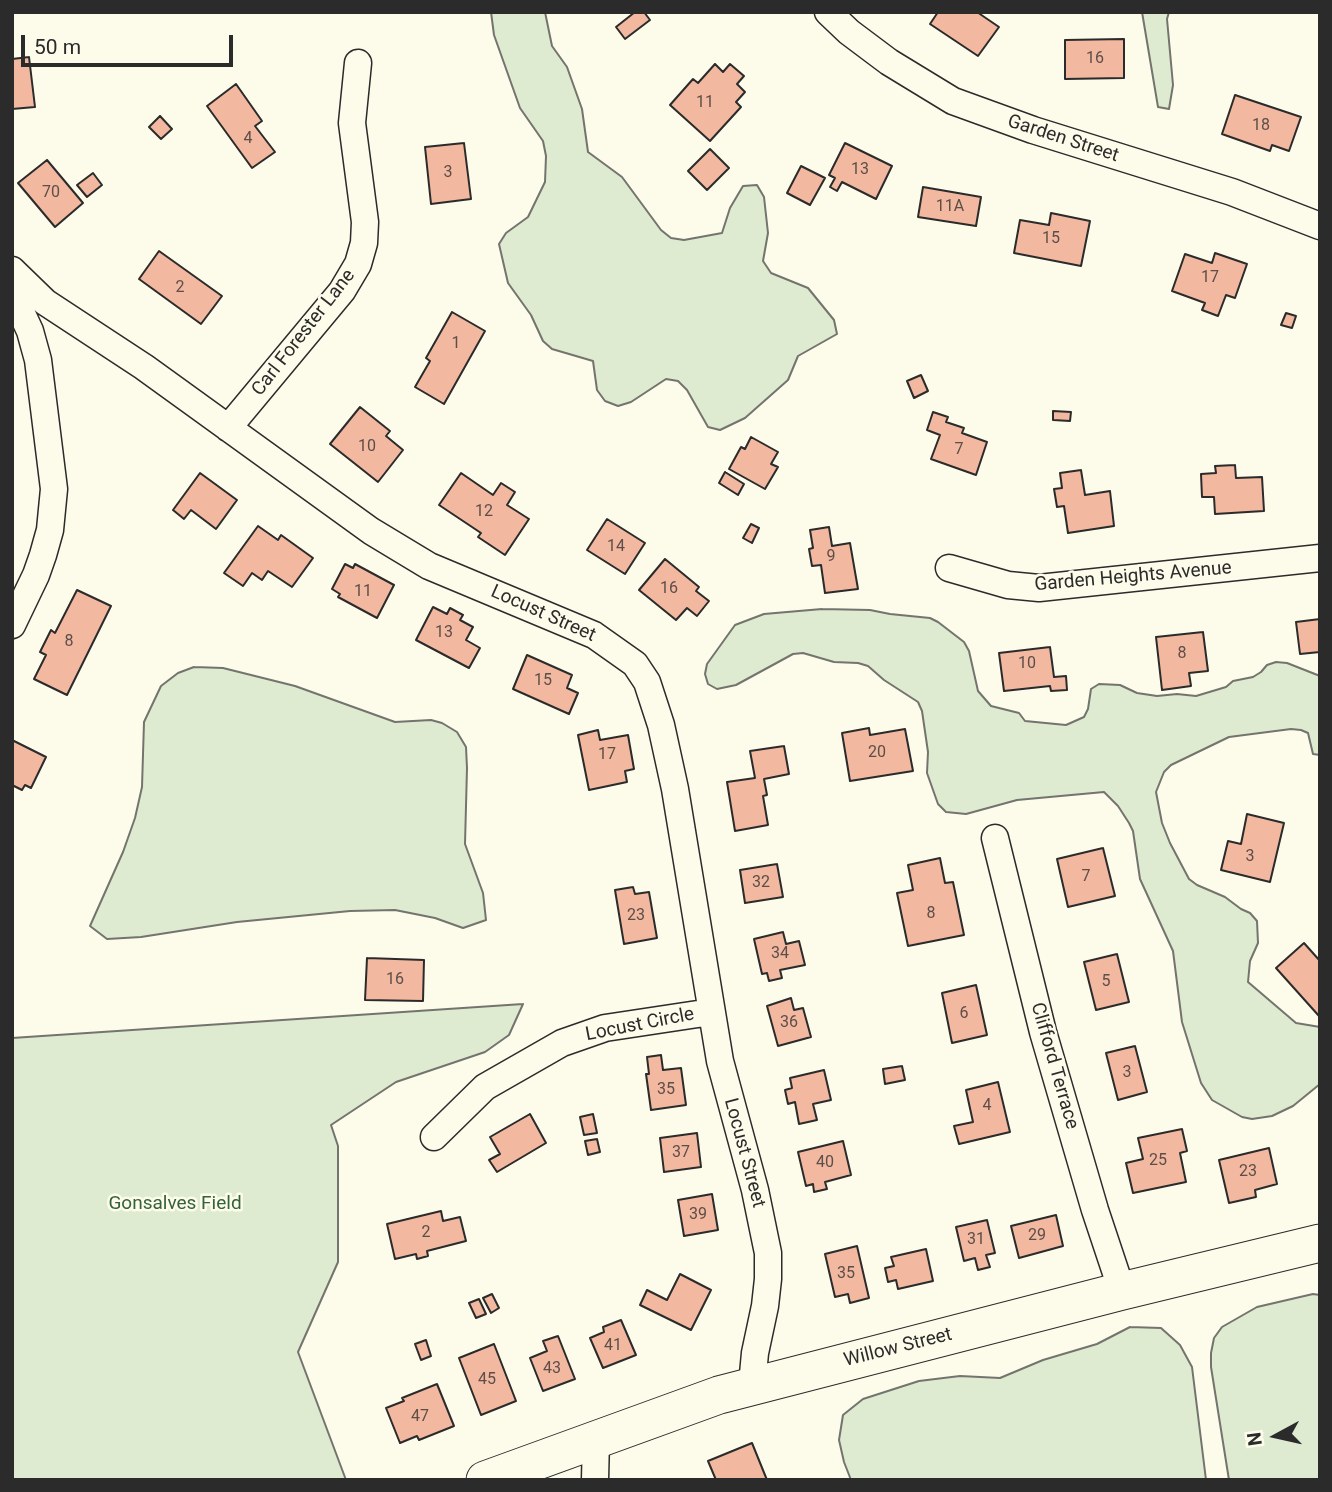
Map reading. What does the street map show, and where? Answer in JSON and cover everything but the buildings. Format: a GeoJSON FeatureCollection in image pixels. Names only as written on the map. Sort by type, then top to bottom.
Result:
{"type":"FeatureCollection","features":[{"type":"Feature","properties":{"kind":"street","name":"Garden Street"},"geometry":{"type":"LineString","coordinates":[[828,12],[849,32],[889,62],[953,101],[1033,130],[1232,192],[1320,226]]}},
{"type":"Feature","properties":{"kind":"street","name":"Carl Forester Lane"},"geometry":{"type":"LineString","coordinates":[[228,428],[342,291],[358,264],[364,243],[365,222],[352,123],[358,63]]}},
{"type":"Feature","properties":{"kind":"street","name":"Locust Street"},"geometry":{"type":"LineString","coordinates":[[12,270],[45,302],[144,367],[371,531],[414,558],[581,628],[635,664],[650,689],[661,725],[728,1097],[762,1220],[768,1253],[765,1306],[755,1353],[752,1385]]}},
{"type":"Feature","properties":{"kind":"street"},"geometry":{"type":"LineString","coordinates":[[12,292],[30,331],[38,360],[54,489],[50,530],[40,565],[12,625]]}},
{"type":"Feature","properties":{"kind":"street","name":"Garden Heights Avenue"},"geometry":{"type":"LineString","coordinates":[[949,568],[1009,585],[1030,588],[1320,558]]}},
{"type":"Feature","properties":{"kind":"street","name":"Clifford Terrace"},"geometry":{"type":"LineString","coordinates":[[995,838],[1043,1032],[1095,1210],[1122,1291]]}},
{"type":"Feature","properties":{"kind":"street","name":"Locust Circle"},"geometry":{"type":"LineString","coordinates":[[435,1137],[485,1087],[562,1043],[606,1028],[711,1012]]}},
{"type":"Feature","properties":{"kind":"street","name":"Willow Street"},"geometry":{"type":"LineString","coordinates":[[485,1480],[596,1438],[752,1385],[1320,1243]]}},
{"type":"Feature","properties":{"kind":"street"},"geometry":{"type":"LineString","coordinates":[[595,1480],[596,1438]]}},
{"type":"Feature","properties":{"kind":"green space"},"geometry":{"type":"Polygon","coordinates":[[[491,12],[545,12],[552,46],[567,67],[582,109],[588,152],[622,177],[661,230],[671,238],[684,240],[722,233],[730,208],[743,186],[757,185],[764,197],[768,233],[763,261],[771,273],[808,288],[834,320],[837,334],[798,356],[788,380],[745,418],[720,430],[708,427],[687,390],[678,381],[666,379],[631,402],[618,406],[605,401],[597,390],[593,361],[552,349],[543,341],[531,315],[508,283],[499,244],[506,233],[528,217],[545,182],[546,156],[543,141],[520,108],[494,35],[491,12]]]}},
{"type":"Feature","properties":{"kind":"green space"},"geometry":{"type":"Polygon","coordinates":[[[1142,12],[1169,12],[1167,19],[1173,85],[1169,109],[1158,107],[1142,12]]]}},
{"type":"Feature","properties":{"kind":"green space"},"geometry":{"type":"Polygon","coordinates":[[[822,609],[870,610],[930,618],[938,622],[964,642],[969,651],[978,691],[991,706],[1019,713],[1025,721],[1066,725],[1084,717],[1091,689],[1099,684],[1120,685],[1137,693],[1157,696],[1196,696],[1226,687],[1233,681],[1253,677],[1267,665],[1276,662],[1287,663],[1320,676],[1320,755],[1313,754],[1308,733],[1301,730],[1229,737],[1171,765],[1164,772],[1156,792],[1162,823],[1189,879],[1225,897],[1250,913],[1257,921],[1258,943],[1250,961],[1248,982],[1296,1023],[1320,1027],[1320,1084],[1293,1106],[1272,1116],[1252,1119],[1242,1117],[1212,1100],[1201,1083],[1182,1022],[1173,951],[1140,879],[1133,831],[1118,806],[1104,792],[1017,800],[966,814],[946,812],[938,804],[927,773],[928,752],[922,711],[918,702],[868,666],[834,662],[803,653],[793,654],[736,685],[717,689],[708,684],[705,674],[707,664],[735,625],[764,614],[822,609]]]}},
{"type":"Feature","properties":{"kind":"green space"},"geometry":{"type":"Polygon","coordinates":[[[194,667],[223,668],[295,686],[395,722],[431,720],[457,732],[466,747],[465,844],[483,893],[486,920],[463,928],[435,918],[395,910],[350,911],[107,939],[90,926],[135,818],[142,787],[144,722],[161,686],[178,673],[194,667]]]}},
{"type":"Feature","properties":{"kind":"green space","name":"Gonsalves Field"},"geometry":{"type":"Polygon","coordinates":[[[523,1004],[509,1035],[485,1052],[396,1082],[331,1125],[338,1146],[338,1262],[298,1352],[346,1480],[12,1480],[12,1038],[523,1004]]]}},
{"type":"Feature","properties":{"kind":"green space"},"geometry":{"type":"Polygon","coordinates":[[[1313,1294],[1320,1295],[1320,1480],[1229,1480],[1211,1367],[1214,1338],[1222,1327],[1257,1307],[1313,1294]]]}},
{"type":"Feature","properties":{"kind":"green space"},"geometry":{"type":"Polygon","coordinates":[[[1130,1327],[1161,1328],[1180,1345],[1192,1367],[1206,1480],[851,1480],[839,1440],[843,1415],[863,1399],[919,1381],[960,1376],[1000,1378],[1043,1360],[1097,1344],[1130,1327]]]}}]}
